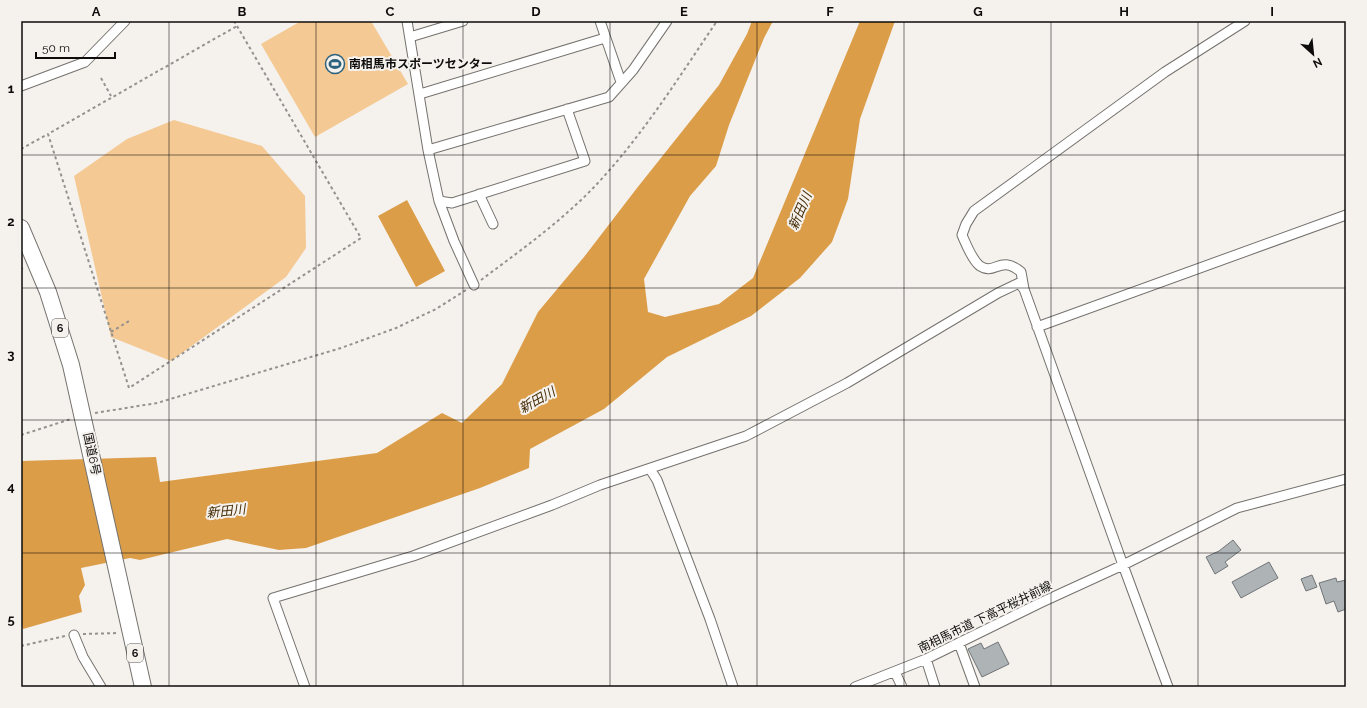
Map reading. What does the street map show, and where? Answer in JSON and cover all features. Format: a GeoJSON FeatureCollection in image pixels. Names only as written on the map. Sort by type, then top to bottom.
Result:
{"type":"FeatureCollection","features":[{"type":"Feature","properties":{"kind":"highway","name":"国道6号"},"geometry":{"type":"LineString","coordinates":[[21,228],[41,272],[54,307],[71,365],[87,433],[123,626],[143,687]]}},
{"type":"Feature","properties":{"kind":"street"},"geometry":{"type":"LineString","coordinates":[[21,86],[85,62],[125,21]]}},
{"type":"Feature","properties":{"kind":"street"},"geometry":{"type":"LineString","coordinates":[[407,21],[428,150],[439,201],[454,241],[474,285]]}},
{"type":"Feature","properties":{"kind":"street"},"geometry":{"type":"LineString","coordinates":[[410,37],[463,21]]}},
{"type":"Feature","properties":{"kind":"street"},"geometry":{"type":"LineString","coordinates":[[600,21],[621,82]]}},
{"type":"Feature","properties":{"kind":"street"},"geometry":{"type":"LineString","coordinates":[[428,150],[609,97],[633,70],[666,21]]}},
{"type":"Feature","properties":{"kind":"street"},"geometry":{"type":"LineString","coordinates":[[1168,687],[1037,327],[1024,289],[1021,272],[1012,265],[1005,264],[995,268],[985,268],[979,265],[971,254],[962,235],[966,224],[974,211],[1165,72],[1245,21]]}},
{"type":"Feature","properties":{"kind":"street"},"geometry":{"type":"LineString","coordinates":[[420,94],[605,38]]}},
{"type":"Feature","properties":{"kind":"street"},"geometry":{"type":"LineString","coordinates":[[439,201],[452,203],[585,161],[567,109]]}},
{"type":"Feature","properties":{"kind":"street"},"geometry":{"type":"LineString","coordinates":[[479,194],[493,224]]}},
{"type":"Feature","properties":{"kind":"street"},"geometry":{"type":"LineString","coordinates":[[1037,327],[1346,214]]}},
{"type":"Feature","properties":{"kind":"street"},"geometry":{"type":"LineString","coordinates":[[305,687],[274,598],[413,556],[552,505],[600,485],[746,436],[847,383],[998,293],[1019,283],[1024,289]]}},
{"type":"Feature","properties":{"kind":"street"},"geometry":{"type":"LineString","coordinates":[[650,469],[657,480],[710,620],[733,687]]}},
{"type":"Feature","properties":{"kind":"street","name":"南相馬市道 下高平桜井前線"},"geometry":{"type":"LineString","coordinates":[[855,687],[926,659],[1040,602],[1123,564],[1236,508],[1346,479]]}},
{"type":"Feature","properties":{"kind":"street"},"geometry":{"type":"LineString","coordinates":[[74,634],[83,657],[101,687]]}},
{"type":"Feature","properties":{"kind":"street"},"geometry":{"type":"LineString","coordinates":[[959,643],[975,687]]}},
{"type":"Feature","properties":{"kind":"street"},"geometry":{"type":"LineString","coordinates":[[926,659],[935,687]]}},
{"type":"Feature","properties":{"kind":"street"},"geometry":{"type":"LineString","coordinates":[[895,672],[902,687]]}},
{"type":"Feature","properties":{"kind":"path"},"geometry":{"type":"LineString","coordinates":[[48,134],[129,388],[361,238],[234,21]]}},
{"type":"Feature","properties":{"kind":"path"},"geometry":{"type":"LineString","coordinates":[[21,435],[83,414],[157,403],[341,348],[396,328],[436,310],[474,285],[553,225],[597,184],[656,111],[717,21]]}},
{"type":"Feature","properties":{"kind":"path"},"geometry":{"type":"LineString","coordinates":[[21,149],[237,26]]}},
{"type":"Feature","properties":{"kind":"path"},"geometry":{"type":"LineString","coordinates":[[101,78],[112,96]]}},
{"type":"Feature","properties":{"kind":"path"},"geometry":{"type":"LineString","coordinates":[[111,332],[129,321]]}},
{"type":"Feature","properties":{"kind":"path"},"geometry":{"type":"LineString","coordinates":[[21,646],[74,634],[123,626]]}},
{"type":"Feature","properties":{"kind":"shaded area","name":"南相馬市スポーツセンター"},"geometry":{"type":"Polygon","coordinates":[[[301,21],[371,21],[408,84],[315,137],[261,44],[301,21]]]}},
{"type":"Feature","properties":{"kind":"shaded area"},"geometry":{"type":"Polygon","coordinates":[[[174,120],[262,146],[305,196],[306,248],[286,277],[171,361],[111,337],[74,176],[127,139],[174,120]]]}},
{"type":"Feature","properties":{"kind":"water","name":"新田川"},"geometry":{"type":"Polygon","coordinates":[[[752,21],[773,21],[764,38],[729,125],[716,166],[690,196],[644,279],[648,312],[665,317],[719,304],[753,278],[860,21],[895,21],[860,119],[848,199],[832,242],[800,278],[751,316],[667,357],[604,409],[530,449],[529,468],[480,488],[306,548],[279,550],[227,539],[140,560],[130,558],[81,568],[85,585],[79,596],[82,612],[23,629],[21,620],[21,461],[156,457],[160,482],[377,453],[442,413],[462,423],[502,384],[538,312],[584,257],[719,85],[747,34],[752,21]]]}},
{"type":"Feature","properties":{"kind":"water"},"geometry":{"type":"Polygon","coordinates":[[[407,200],[445,271],[416,287],[378,216],[407,200]]]}},
{"type":"Feature","properties":{"kind":"building"},"geometry":{"type":"Polygon","coordinates":[[[1233,540],[1241,550],[1225,562],[1228,566],[1215,574],[1206,557],[1219,551],[1233,540]]]}},
{"type":"Feature","properties":{"kind":"building"},"geometry":{"type":"Polygon","coordinates":[[[1269,562],[1278,578],[1241,598],[1232,582],[1269,562]]]}},
{"type":"Feature","properties":{"kind":"building"},"geometry":{"type":"Polygon","coordinates":[[[1312,575],[1317,587],[1306,591],[1301,579],[1312,575]]]}},
{"type":"Feature","properties":{"kind":"building"},"geometry":{"type":"Polygon","coordinates":[[[1336,578],[1337,582],[1346,580],[1346,609],[1338,612],[1334,601],[1326,604],[1319,583],[1336,578]]]}},
{"type":"Feature","properties":{"kind":"building"},"geometry":{"type":"Polygon","coordinates":[[[998,642],[1009,664],[982,677],[968,649],[981,643],[984,649],[998,642]]]}},
{"type":"Feature","properties":{"kind":"place","name":"南相馬市スポーツセンター"},"geometry":{"type":"Point","coordinates":[335,64]}}]}
